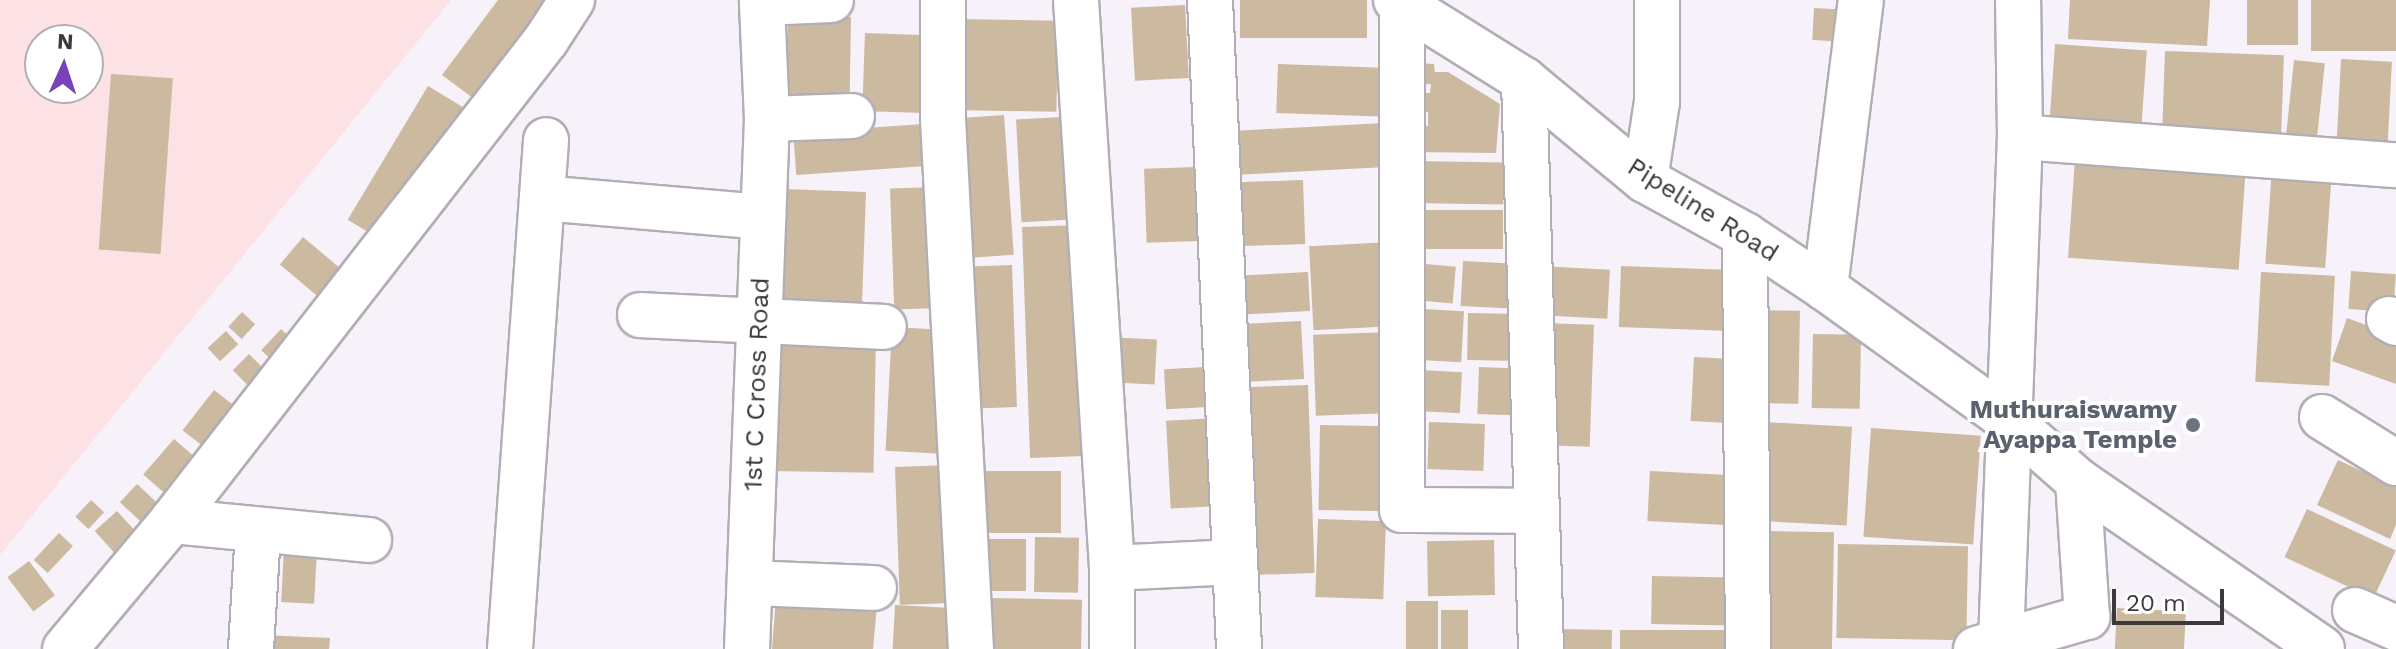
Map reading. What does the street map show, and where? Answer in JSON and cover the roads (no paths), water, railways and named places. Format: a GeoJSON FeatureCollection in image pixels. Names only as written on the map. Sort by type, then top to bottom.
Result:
{"type":"FeatureCollection","features":[{"type":"Feature","properties":{"kind":"street"},"geometry":{"type":"LineString","coordinates":[[65,649],[172,521],[546,40],[572,0]]}},
{"type":"Feature","properties":{"kind":"street","name":"1st C Cross Road"},"geometry":{"type":"LineString","coordinates":[[747,649],[767,119],[762,3],[831,0]]}},
{"type":"Feature","properties":{"kind":"street"},"geometry":{"type":"LineString","coordinates":[[943,0],[943,119],[971,649]]}},
{"type":"Feature","properties":{"kind":"street"},"geometry":{"type":"LineString","coordinates":[[1076,0],[1112,568],[1112,649]]}},
{"type":"Feature","properties":{"kind":"street"},"geometry":{"type":"LineString","coordinates":[[1210,0],[1239,649]]}},
{"type":"Feature","properties":{"kind":"street"},"geometry":{"type":"LineString","coordinates":[[1645,180],[1657,102],[1657,0]]}},
{"type":"Feature","properties":{"kind":"street"},"geometry":{"type":"LineString","coordinates":[[1825,288],[1861,0]]}},
{"type":"Feature","properties":{"kind":"street"},"geometry":{"type":"LineString","coordinates":[[2018,0],[2020,137],[2010,421],[1988,645],[2087,633],[2078,481]]}},
{"type":"Feature","properties":{"kind":"street"},"geometry":{"type":"LineString","coordinates":[[1401,2],[1402,510],[1537,511]]}},
{"type":"Feature","properties":{"kind":"street","name":"Pipeline Road"},"geometry":{"type":"LineString","coordinates":[[1401,2],[1524,80],[1645,180],[1745,235],[1825,288],[2010,421],[2078,481]]}},
{"type":"Feature","properties":{"kind":"street"},"geometry":{"type":"LineString","coordinates":[[1524,80],[1541,649]]}},
{"type":"Feature","properties":{"kind":"street"},"geometry":{"type":"LineString","coordinates":[[767,119],[852,116]]}},
{"type":"Feature","properties":{"kind":"street"},"geometry":{"type":"LineString","coordinates":[[2020,137],[2396,165]]}},
{"type":"Feature","properties":{"kind":"street"},"geometry":{"type":"LineString","coordinates":[[510,649],[546,140]]}},
{"type":"Feature","properties":{"kind":"street"},"geometry":{"type":"LineString","coordinates":[[542,198],[763,217]]}},
{"type":"Feature","properties":{"kind":"street"},"geometry":{"type":"LineString","coordinates":[[1745,235],[1748,649]]}},
{"type":"Feature","properties":{"kind":"street"},"geometry":{"type":"LineString","coordinates":[[640,315],[884,327]]}},
{"type":"Feature","properties":{"kind":"street"},"geometry":{"type":"LineString","coordinates":[[2322,417],[2396,463]]}},
{"type":"Feature","properties":{"kind":"street"},"geometry":{"type":"LineString","coordinates":[[2078,481],[2312,645]]}},
{"type":"Feature","properties":{"kind":"street"},"geometry":{"type":"LineString","coordinates":[[172,521],[369,540]]}},
{"type":"Feature","properties":{"kind":"street"},"geometry":{"type":"LineString","coordinates":[[251,649],[258,530]]}},
{"type":"Feature","properties":{"kind":"street"},"geometry":{"type":"LineString","coordinates":[[1112,568],[1234,562]]}},
{"type":"Feature","properties":{"kind":"street"},"geometry":{"type":"LineString","coordinates":[[750,583],[874,588]]}},
{"type":"Feature","properties":{"kind":"street"},"geometry":{"type":"LineString","coordinates":[[2355,610],[2396,628]]}},
{"type":"Feature","properties":{"kind":"place","name":"Muthuraiswamy Ayappa Temple"},"geometry":{"type":"Point","coordinates":[2193,425]}}]}
